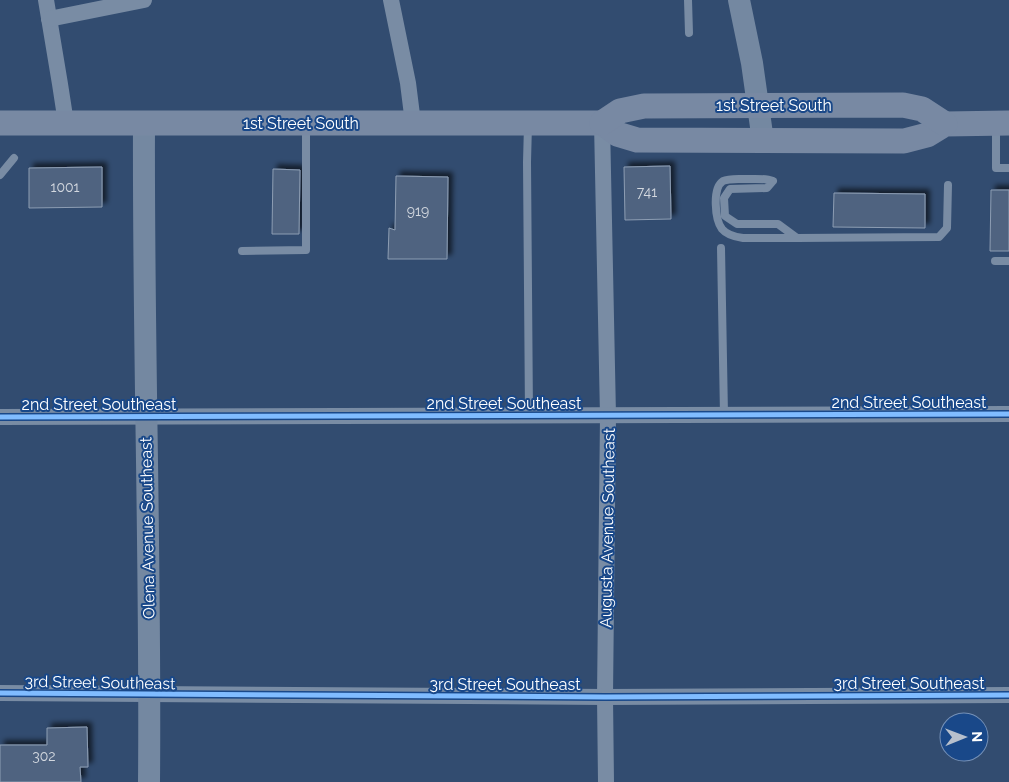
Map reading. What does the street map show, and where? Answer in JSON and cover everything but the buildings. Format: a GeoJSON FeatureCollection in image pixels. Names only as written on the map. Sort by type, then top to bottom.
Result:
{"type":"FeatureCollection","features":[{"type":"Feature","properties":{"kind":"main road","name":"1st Street South"},"geometry":{"type":"LineString","coordinates":[[0,123],[602,123],[620,111],[644,106],[903,105],[922,109],[944,124]]}},
{"type":"Feature","properties":{"kind":"main road"},"geometry":{"type":"LineString","coordinates":[[602,123],[617,134],[637,140],[763,141],[904,141],[927,135],[944,124],[1003,123]]}},
{"type":"Feature","properties":{"kind":"street"},"geometry":{"type":"LineString","coordinates":[[46,0],[66,123]]}},
{"type":"Feature","properties":{"kind":"street"},"geometry":{"type":"LineString","coordinates":[[49,19],[144,0]]}},
{"type":"Feature","properties":{"kind":"street"},"geometry":{"type":"LineString","coordinates":[[391,0],[413,123]]}},
{"type":"Feature","properties":{"kind":"street"},"geometry":{"type":"LineString","coordinates":[[739,0],[752,64],[763,141]]}},
{"type":"Feature","properties":{"kind":"street","name":"Olena Avenue Southeast"},"geometry":{"type":"LineString","coordinates":[[144,123],[150,695],[149,782]]}},
{"type":"Feature","properties":{"kind":"street","name":"Augusta Avenue Southeast"},"geometry":{"type":"LineString","coordinates":[[602,123],[608,416],[606,782]]}},
{"type":"Feature","properties":{"kind":"street","name":"2nd Street Southeast"},"geometry":{"type":"LineString","coordinates":[[0,417],[1009,414]]}},
{"type":"Feature","properties":{"kind":"street","name":"3rd Street Southeast"},"geometry":{"type":"LineString","coordinates":[[0,693],[605,697],[1009,695]]}},
{"type":"Feature","properties":{"kind":"lane"},"geometry":{"type":"LineString","coordinates":[[688,0],[688,33]]}},
{"type":"Feature","properties":{"kind":"lane"},"geometry":{"type":"LineString","coordinates":[[242,251],[306,250],[306,123]]}},
{"type":"Feature","properties":{"kind":"lane"},"geometry":{"type":"LineString","coordinates":[[528,123],[529,416]]}},
{"type":"Feature","properties":{"kind":"lane"},"geometry":{"type":"LineString","coordinates":[[1003,123],[996,168],[1009,168]]}},
{"type":"Feature","properties":{"kind":"lane"},"geometry":{"type":"LineString","coordinates":[[0,175],[14,158]]}},
{"type":"Feature","properties":{"kind":"lane"},"geometry":{"type":"LineString","coordinates":[[797,238],[778,224],[737,224],[725,216],[724,198],[730,189],[767,188],[774,181],[767,179],[729,179],[717,188],[718,219],[721,227],[734,237],[743,238],[797,238],[939,237],[947,228],[948,185]]}},
{"type":"Feature","properties":{"kind":"lane"},"geometry":{"type":"LineString","coordinates":[[721,248],[724,415]]}},
{"type":"Feature","properties":{"kind":"lane"},"geometry":{"type":"LineString","coordinates":[[995,261],[1009,261]]}},
{"type":"Feature","properties":{"kind":"cycle path"},"geometry":{"type":"LineString","coordinates":[[0,417],[1009,414]]}},
{"type":"Feature","properties":{"kind":"cycle path"},"geometry":{"type":"LineString","coordinates":[[0,693],[605,697],[1009,695]]}}]}
